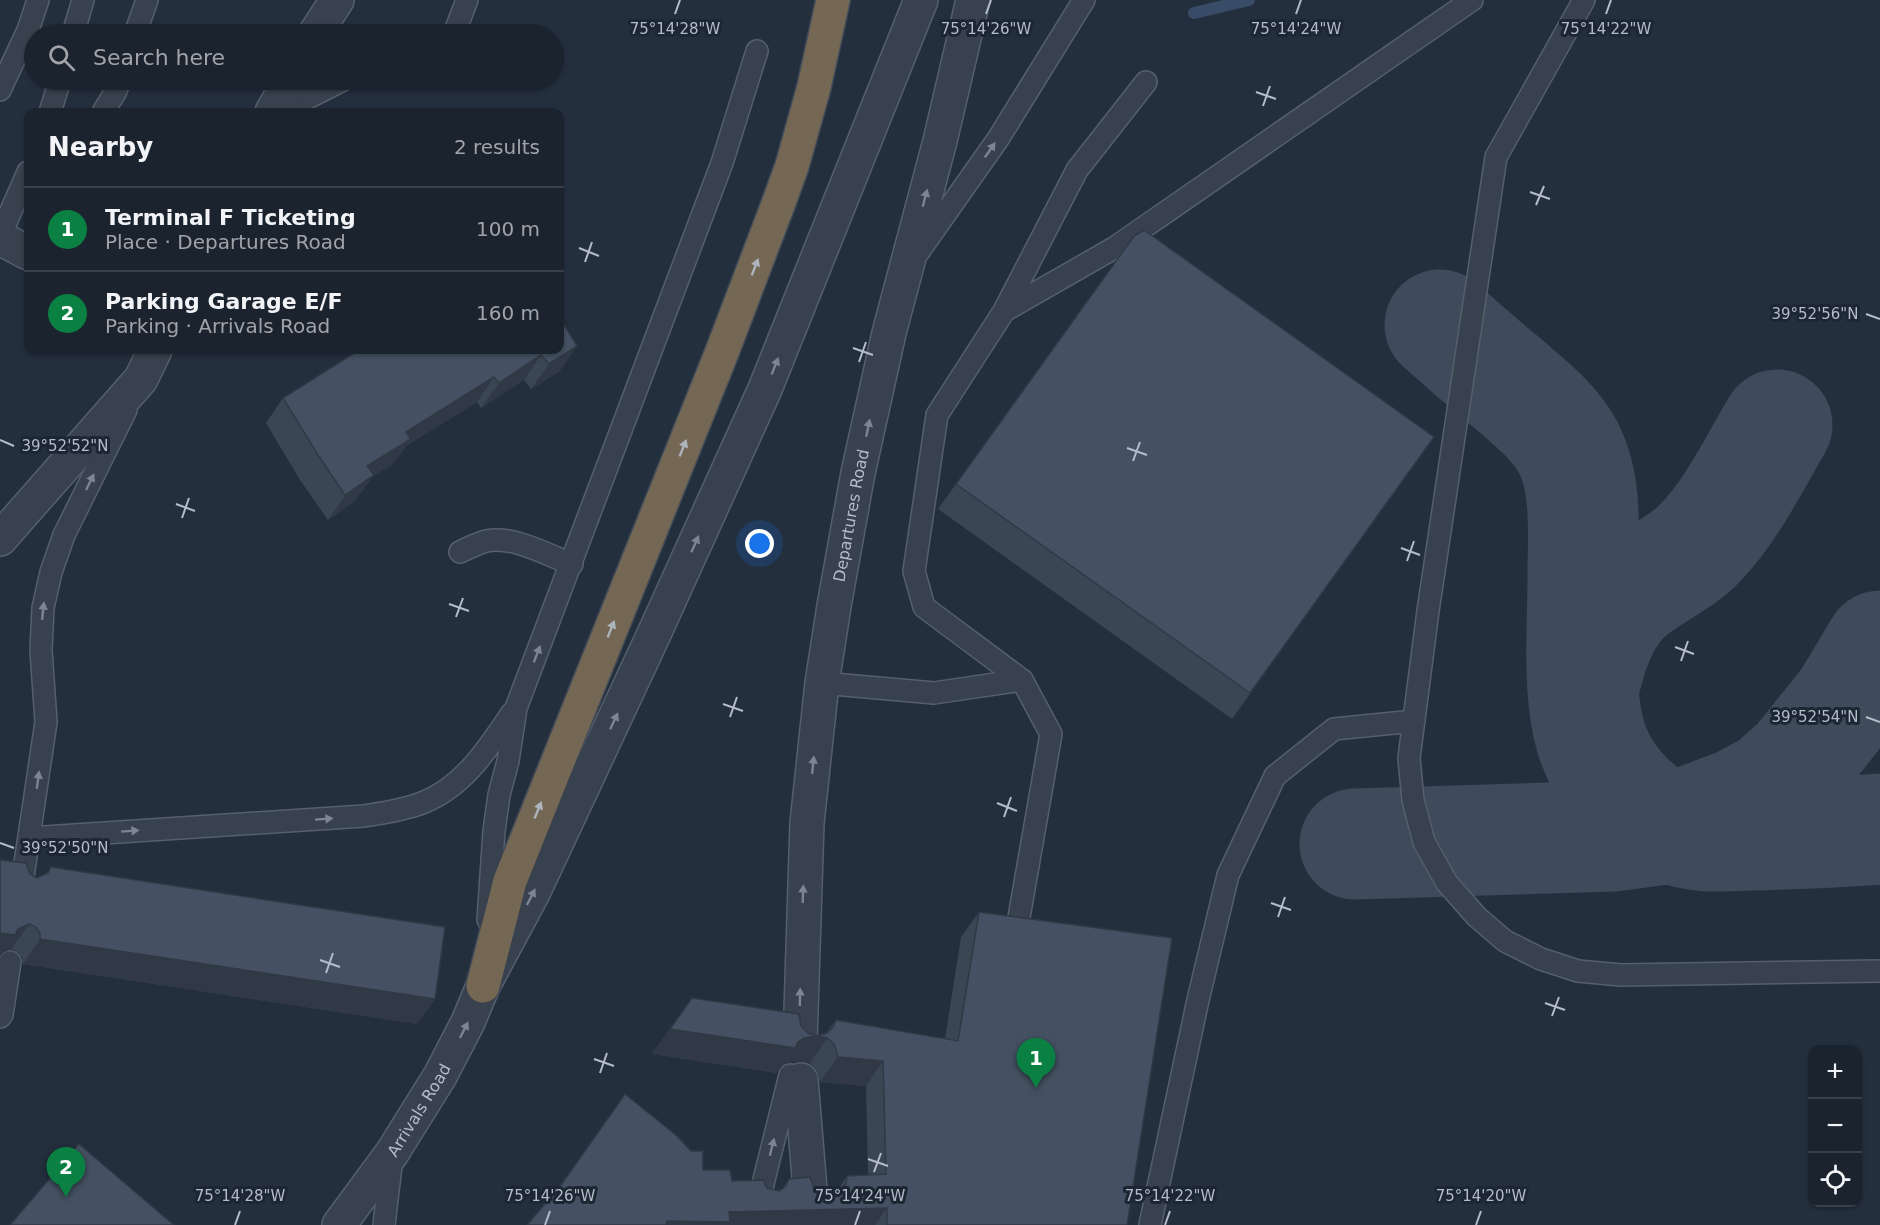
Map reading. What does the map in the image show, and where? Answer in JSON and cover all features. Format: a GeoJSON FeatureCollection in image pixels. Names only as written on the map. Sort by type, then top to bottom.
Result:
{"type":"FeatureCollection","features":[{"type":"Feature","properties":{"kind":"highway"},"geometry":{"type":"LineString","coordinates":[[483,986],[510,881],[780,202],[814,87],[833,0]]}},
{"type":"Feature","properties":{"kind":"street"},"geometry":{"type":"LineString","coordinates":[[321,24],[337,0]]}},
{"type":"Feature","properties":{"kind":"street","name":"Arrivals Road"},"geometry":{"type":"LineString","coordinates":[[339,1225],[392,1153],[440,1076],[468,1022],[483,986],[533,893],[659,624],[765,389],[921,0]]}},
{"type":"Feature","properties":{"kind":"street","name":"Departures Road"},"geometry":{"type":"LineString","coordinates":[[800,1042],[807,823],[822,683],[845,541],[889,333],[954,85],[973,0]]}},
{"type":"Feature","properties":{"kind":"street"},"geometry":{"type":"LineString","coordinates":[[274,108],[284,90]]}},
{"type":"Feature","properties":{"kind":"street"},"geometry":{"type":"LineString","coordinates":[[0,237],[24,251]]}},
{"type":"Feature","properties":{"kind":"street"},"geometry":{"type":"LineString","coordinates":[[0,539],[141,379],[153,354]]}},
{"type":"Feature","properties":{"kind":"street"},"geometry":{"type":"LineString","coordinates":[[796,1078],[811,1202]]}},
{"type":"Feature","properties":{"kind":"lane"},"geometry":{"type":"LineString","coordinates":[[30,24],[38,0]]}},
{"type":"Feature","properties":{"kind":"lane"},"geometry":{"type":"LineString","coordinates":[[76,24],[83,0]]}},
{"type":"Feature","properties":{"kind":"lane"},"geometry":{"type":"LineString","coordinates":[[139,24],[147,0]]}},
{"type":"Feature","properties":{"kind":"lane"},"geometry":{"type":"LineString","coordinates":[[458,24],[467,0]]}},
{"type":"Feature","properties":{"kind":"lane"},"geometry":{"type":"LineString","coordinates":[[908,266],[998,139],[1084,0]]}},
{"type":"Feature","properties":{"kind":"lane"},"geometry":{"type":"LineString","coordinates":[[1004,311],[1114,248],[1472,0]]}},
{"type":"Feature","properties":{"kind":"lane"},"geometry":{"type":"LineString","coordinates":[[1584,0],[1496,157],[1428,611],[1409,758],[1413,800],[1424,842],[1446,883],[1477,917],[1505,940],[1541,959],[1578,971],[1621,975],[1880,972]]}},
{"type":"Feature","properties":{"kind":"lane"},"geometry":{"type":"LineString","coordinates":[[0,90],[24,39]]}},
{"type":"Feature","properties":{"kind":"lane"},"geometry":{"type":"LineString","coordinates":[[483,986],[494,831],[516,708],[722,163],[757,51]]}},
{"type":"Feature","properties":{"kind":"lane"},"geometry":{"type":"LineString","coordinates":[[1018,923],[1051,734],[1022,680],[924,607],[914,571],[936,415],[1004,311],[1077,170],[1146,82]]}},
{"type":"Feature","properties":{"kind":"lane"},"geometry":{"type":"LineString","coordinates":[[51,108],[57,90]]}},
{"type":"Feature","properties":{"kind":"lane"},"geometry":{"type":"LineString","coordinates":[[105,108],[116,90]]}},
{"type":"Feature","properties":{"kind":"lane"},"geometry":{"type":"LineString","coordinates":[[288,108],[323,90]]}},
{"type":"Feature","properties":{"kind":"lane"},"geometry":{"type":"LineString","coordinates":[[0,237],[24,181]]}},
{"type":"Feature","properties":{"kind":"lane"},"geometry":{"type":"LineString","coordinates":[[21,890],[46,722],[41,650],[43,608],[51,572],[64,535],[141,379]]}},
{"type":"Feature","properties":{"kind":"lane"},"geometry":{"type":"LineString","coordinates":[[460,552],[486,541],[498,540],[520,545],[572,564]]}},
{"type":"Feature","properties":{"kind":"lane"},"geometry":{"type":"LineString","coordinates":[[822,683],[934,693],[1022,680]]}},
{"type":"Feature","properties":{"kind":"lane"},"geometry":{"type":"LineString","coordinates":[[29,838],[364,816],[406,808],[424,803],[465,776],[516,708]]}},
{"type":"Feature","properties":{"kind":"lane"},"geometry":{"type":"LineString","coordinates":[[1150,1225],[1198,1000],[1228,875],[1275,776],[1334,729],[1414,721]]}},
{"type":"Feature","properties":{"kind":"lane"},"geometry":{"type":"LineString","coordinates":[[0,1017],[10,963]]}},
{"type":"Feature","properties":{"kind":"lane"},"geometry":{"type":"LineString","coordinates":[[758,1204],[796,1078]]}},
{"type":"Feature","properties":{"kind":"lane"},"geometry":{"type":"LineString","coordinates":[[384,1225],[392,1153]]}},
{"type":"Feature","properties":{"kind":"building"},"geometry":{"type":"Polygon","coordinates":[[[1144,230],[1434,437],[1250,693],[956,484],[1134,236],[1144,230]]]}},
{"type":"Feature","properties":{"kind":"building"},"geometry":{"type":"Polygon","coordinates":[[[564,325],[577,346],[549,364],[541,355],[499,383],[494,377],[406,432],[411,439],[367,466],[374,475],[345,495],[283,398],[353,354],[564,354],[564,325]]]}},
{"type":"Feature","properties":{"kind":"building"},"geometry":{"type":"Polygon","coordinates":[[[0,860],[26,863],[30,874],[37,878],[48,873],[51,867],[445,927],[435,999],[40,939],[40,933],[36,927],[29,924],[18,929],[15,935],[0,933],[0,860]]]}},
{"type":"Feature","properties":{"kind":"building"},"geometry":{"type":"Polygon","coordinates":[[[979,912],[1172,938],[1127,1225],[887,1225],[887,1208],[729,1212],[730,1222],[667,1221],[666,1225],[527,1225],[561,1185],[625,1094],[676,1135],[691,1151],[703,1151],[703,1170],[730,1170],[732,1181],[763,1180],[767,1188],[779,1191],[785,1187],[789,1179],[810,1177],[814,1188],[820,1194],[830,1196],[840,1192],[846,1184],[847,1176],[886,1174],[883,1061],[838,1057],[834,1044],[827,1038],[818,1036],[804,1038],[795,1048],[670,1029],[692,998],[799,1014],[801,1026],[808,1033],[816,1036],[827,1033],[836,1020],[958,1041],[979,912]]]}},
{"type":"Feature","properties":{"kind":"building"},"geometry":{"type":"Polygon","coordinates":[[[79,1144],[174,1225],[10,1225],[79,1144]]]}},
{"type":"Feature","properties":{"kind":"waterway"},"geometry":{"type":"LineString","coordinates":[[1194,13],[1249,0]]}},
{"type":"Feature","properties":{"kind":"taxiway"},"geometry":{"type":"LineString","coordinates":[[1440,325],[1548,420],[1562,437],[1574,462],[1579,477],[1583,510],[1582,652],[1585,709],[1599,758],[1618,787],[1657,820],[1681,832],[1691,834],[1733,836],[1880,829]]}},
{"type":"Feature","properties":{"kind":"taxiway"},"geometry":{"type":"LineString","coordinates":[[1583,691],[1595,648],[1616,608],[1637,588],[1693,550],[1712,530],[1742,486],[1777,425]]}},
{"type":"Feature","properties":{"kind":"taxiway"},"geometry":{"type":"LineString","coordinates":[[1355,844],[1613,836],[1673,828],[1740,803],[1771,786],[1798,762],[1847,701],[1880,646]]}},
{"type":"Feature","properties":{"kind":"place","name":"Terminal F Ticketing"},"geometry":{"type":"Point","coordinates":[1036,1088]}},
{"type":"Feature","properties":{"kind":"place","name":"Parking Garage E/F"},"geometry":{"type":"Point","coordinates":[66,1197]}}]}
